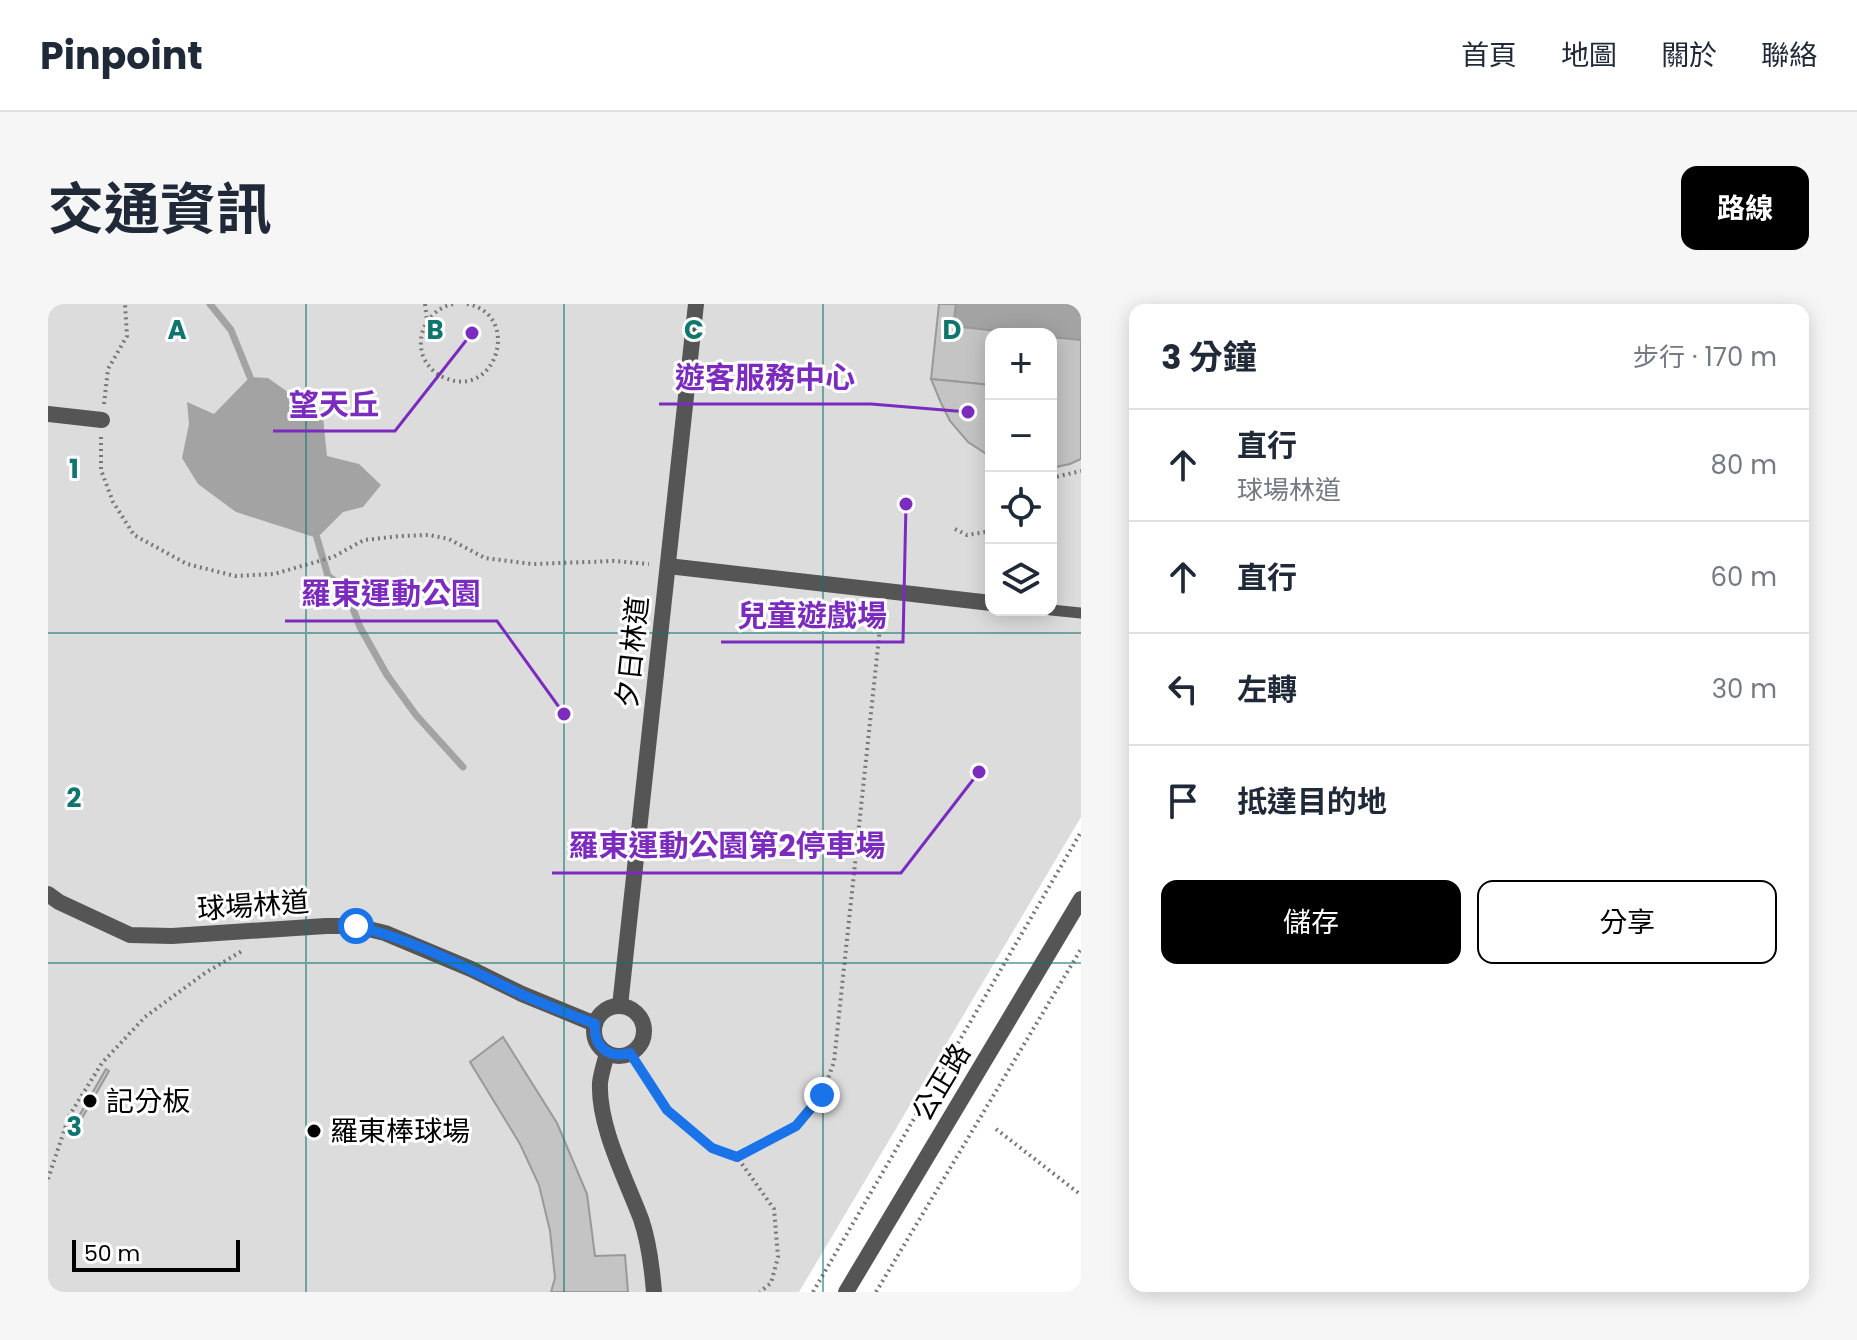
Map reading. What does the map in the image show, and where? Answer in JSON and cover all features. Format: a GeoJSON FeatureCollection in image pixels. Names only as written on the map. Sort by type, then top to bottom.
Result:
{"type":"FeatureCollection","features":[{"type":"Feature","properties":{"kind":"street","name":"夕日林道"},"geometry":{"type":"LineString","coordinates":[[620,1006],[696,304]]}},
{"type":"Feature","properties":{"kind":"street"},"geometry":{"type":"LineString","coordinates":[[48,414],[102,420]]}},
{"type":"Feature","properties":{"kind":"street"},"geometry":{"type":"LineString","coordinates":[[668,566],[985,602]]}},
{"type":"Feature","properties":{"kind":"street","name":"球場林道"},"geometry":{"type":"LineString","coordinates":[[48,894],[130,935],[172,936],[356,926],[385,933],[595,1024]]}},
{"type":"Feature","properties":{"kind":"street","name":"公正路"},"geometry":{"type":"LineString","coordinates":[[846,1292],[1081,899]]}},
{"type":"Feature","properties":{"kind":"street"},"geometry":{"type":"LineString","coordinates":[[620,1006],[635,1012],[640,1018],[643,1034],[630,1053],[614,1056],[600,1048],[596,1041],[595,1024],[604,1011],[620,1006]]}},
{"type":"Feature","properties":{"kind":"street"},"geometry":{"type":"LineString","coordinates":[[607,1053],[600,1082],[602,1108],[613,1148],[642,1223],[654,1292]]}},
{"type":"Feature","properties":{"kind":"lane"},"geometry":{"type":"LineString","coordinates":[[1057,611],[1081,613]]}},
{"type":"Feature","properties":{"kind":"path"},"geometry":{"type":"LineString","coordinates":[[125,304],[127,336],[108,369],[102,420],[101,470],[113,502],[134,535],[187,564],[235,576],[274,574],[333,557],[364,540],[429,535],[449,539],[485,558],[533,564],[614,561],[668,566]]}},
{"type":"Feature","properties":{"kind":"path"},"geometry":{"type":"LineString","coordinates":[[425,304],[427,320]]}},
{"type":"Feature","properties":{"kind":"path"},"geometry":{"type":"LineString","coordinates":[[453,304],[436,311],[427,320],[421,345],[423,357],[430,368],[452,381],[477,378],[488,370],[499,347],[493,322],[484,312],[467,304]]}},
{"type":"Feature","properties":{"kind":"path"},"geometry":{"type":"LineString","coordinates":[[1057,477],[1081,471]]}},
{"type":"Feature","properties":{"kind":"path"},"geometry":{"type":"LineString","coordinates":[[955,529],[967,535],[985,533]]}},
{"type":"Feature","properties":{"kind":"path"},"geometry":{"type":"LineString","coordinates":[[737,1157],[796,1126],[822,1095],[834,1062],[884,591]]}},
{"type":"Feature","properties":{"kind":"path"},"geometry":{"type":"LineString","coordinates":[[813,1292],[1081,832]]}},
{"type":"Feature","properties":{"kind":"path"},"geometry":{"type":"LineString","coordinates":[[48,1179],[69,1116],[102,1063],[145,1017],[205,973],[246,948]]}},
{"type":"Feature","properties":{"kind":"path"},"geometry":{"type":"LineString","coordinates":[[876,1292],[1081,949]]}},
{"type":"Feature","properties":{"kind":"path"},"geometry":{"type":"LineString","coordinates":[[630,1053],[667,1110],[712,1148],[737,1157],[774,1209],[778,1257],[771,1283],[760,1292]]}},
{"type":"Feature","properties":{"kind":"path"},"geometry":{"type":"LineString","coordinates":[[996,1129],[1081,1195]]}},
{"type":"Feature","properties":{"kind":"shaded area"},"geometry":{"type":"Polygon","coordinates":[[[48,304],[1081,304],[1081,817],[799,1292],[48,1292],[48,304]]]}},
{"type":"Feature","properties":{"kind":"shaded area"},"geometry":{"type":"Polygon","coordinates":[[[956,304],[1081,304],[1081,340],[1057,338],[1057,328],[985,330],[953,326],[956,304]]]}},
{"type":"Feature","properties":{"kind":"shaded area"},"geometry":{"type":"Polygon","coordinates":[[[250,377],[268,378],[323,417],[327,456],[359,464],[381,485],[363,507],[343,512],[317,538],[236,512],[198,484],[182,458],[189,424],[187,402],[214,414],[250,377]]]}},
{"type":"Feature","properties":{"kind":"building"},"geometry":{"type":"Polygon","coordinates":[[[939,304],[956,304],[953,326],[985,330],[985,384],[931,379],[939,304]]]}},
{"type":"Feature","properties":{"kind":"building"},"geometry":{"type":"Polygon","coordinates":[[[1057,338],[1081,340],[1081,459],[1057,467],[1057,338]]]}},
{"type":"Feature","properties":{"kind":"building"},"geometry":{"type":"Polygon","coordinates":[[[931,379],[985,384],[985,453],[968,442],[950,421],[931,379]]]}},
{"type":"Feature","properties":{"kind":"building"},"geometry":{"type":"Polygon","coordinates":[[[503,1037],[557,1123],[587,1194],[595,1256],[625,1255],[628,1292],[551,1292],[555,1278],[550,1231],[539,1185],[520,1144],[470,1062],[503,1037]]]}},
{"type":"Feature","properties":{"kind":"building","name":"記分板"},"geometry":{"type":"Polygon","coordinates":[[[106,1069],[109,1071],[74,1132],[71,1130],[106,1069]]]}},
{"type":"Feature","properties":{"kind":"waterway"},"geometry":{"type":"LineString","coordinates":[[210,304],[231,330],[250,377]]}},
{"type":"Feature","properties":{"kind":"waterway"},"geometry":{"type":"LineString","coordinates":[[317,538],[328,576],[345,588],[360,627],[387,675],[416,715],[463,767]]}},
{"type":"Feature","properties":{"kind":"place","name":"望天丘"},"geometry":{"type":"Point","coordinates":[472,333]}},
{"type":"Feature","properties":{"kind":"place","name":"遊客服務中心"},"geometry":{"type":"Point","coordinates":[968,412]}},
{"type":"Feature","properties":{"kind":"place","name":"兒童遊戲場"},"geometry":{"type":"Point","coordinates":[906,504]}},
{"type":"Feature","properties":{"kind":"place","name":"羅東運動公園"},"geometry":{"type":"Point","coordinates":[564,714]}},
{"type":"Feature","properties":{"kind":"place","name":"羅東運動公園第2停車場"},"geometry":{"type":"Point","coordinates":[979,772]}},
{"type":"Feature","properties":{"kind":"place","name":"記分板"},"geometry":{"type":"Point","coordinates":[90,1101]}},
{"type":"Feature","properties":{"kind":"place","name":"羅東棒球場"},"geometry":{"type":"Point","coordinates":[314,1131]}},
{"type":"Feature","properties":{"kind":"route"},"geometry":{"type":"LineString","coordinates":[[356,926],[385,933],[425,949],[595,1024],[594,1033],[600,1048],[614,1056],[630,1053],[667,1110],[712,1148],[737,1157],[796,1126],[822,1095]]}}]}
